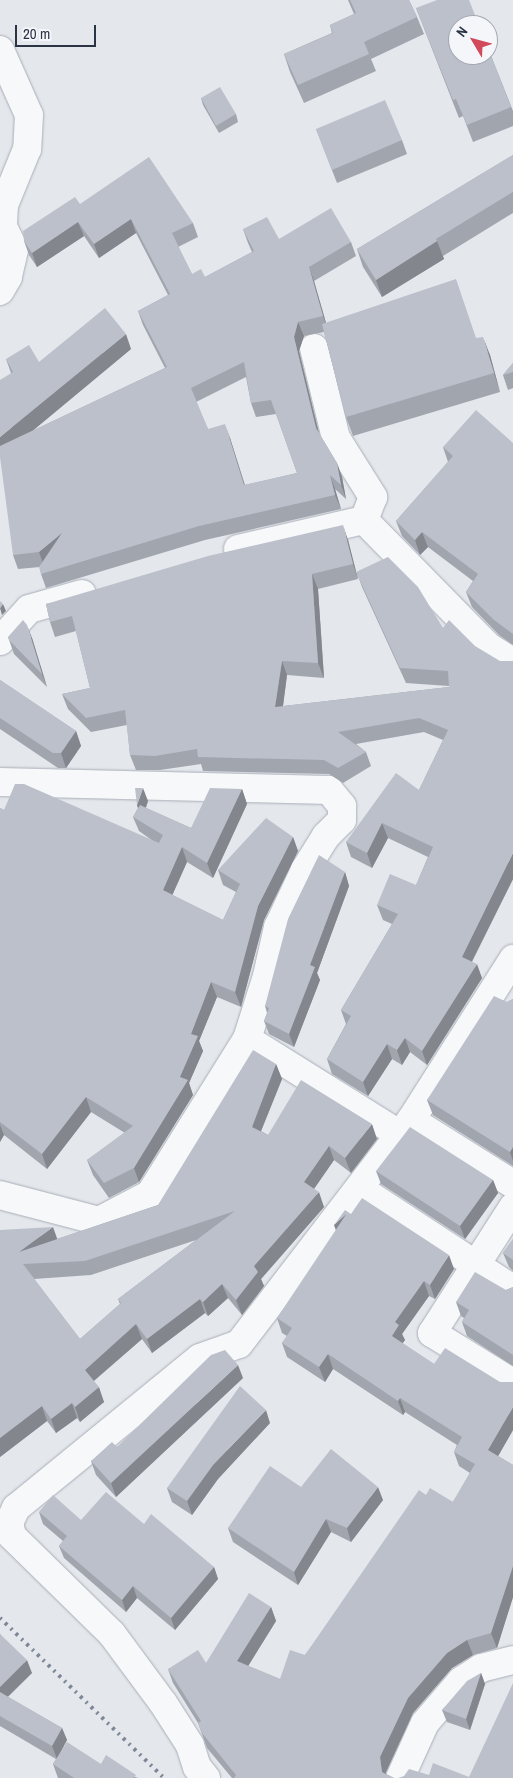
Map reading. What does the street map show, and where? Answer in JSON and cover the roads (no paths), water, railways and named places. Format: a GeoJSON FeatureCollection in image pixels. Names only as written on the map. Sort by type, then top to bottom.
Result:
{"type":"FeatureCollection","features":[{"type":"Feature","properties":{"kind":"street"},"geometry":{"type":"LineString","coordinates":[[0,50],[29,114],[27,150],[4,205],[3,227],[14,250],[8,277],[0,291]]}},
{"type":"Feature","properties":{"kind":"street"},"geometry":{"type":"LineString","coordinates":[[314,348],[336,438],[373,497],[364,520]]}},
{"type":"Feature","properties":{"kind":"street"},"geometry":{"type":"LineString","coordinates":[[209,555],[364,520]]}},
{"type":"Feature","properties":{"kind":"street"},"geometry":{"type":"LineString","coordinates":[[364,520],[489,647],[513,662]]}},
{"type":"Feature","properties":{"kind":"street"},"geometry":{"type":"LineString","coordinates":[[0,641],[29,609],[105,587]]}},
{"type":"Feature","properties":{"kind":"street"},"geometry":{"type":"LineString","coordinates":[[0,782],[329,790],[342,806],[342,820],[326,836],[305,870],[278,926],[268,976],[247,1039],[150,1194],[99,1221],[0,1195]]}},
{"type":"Feature","properties":{"kind":"street"},"geometry":{"type":"LineString","coordinates":[[206,1778],[197,1767],[190,1745],[163,1702],[112,1634],[12,1536],[9,1523],[16,1508],[200,1358],[240,1344],[360,1189],[504,994],[513,959]]}},
{"type":"Feature","properties":{"kind":"street"},"geometry":{"type":"LineString","coordinates":[[247,1039],[405,1127],[513,1184]]}},
{"type":"Feature","properties":{"kind":"street"},"geometry":{"type":"LineString","coordinates":[[360,1189],[513,1289]]}},
{"type":"Feature","properties":{"kind":"street"},"geometry":{"type":"LineString","coordinates":[[513,1207],[432,1333],[513,1383]]}},
{"type":"Feature","properties":{"kind":"street"},"geometry":{"type":"LineString","coordinates":[[400,1778],[424,1722],[461,1681],[481,1668],[513,1660]]}},
{"type":"Feature","properties":{"kind":"railway"},"geometry":{"type":"LineString","coordinates":[[0,1618],[164,1778]]}}]}
